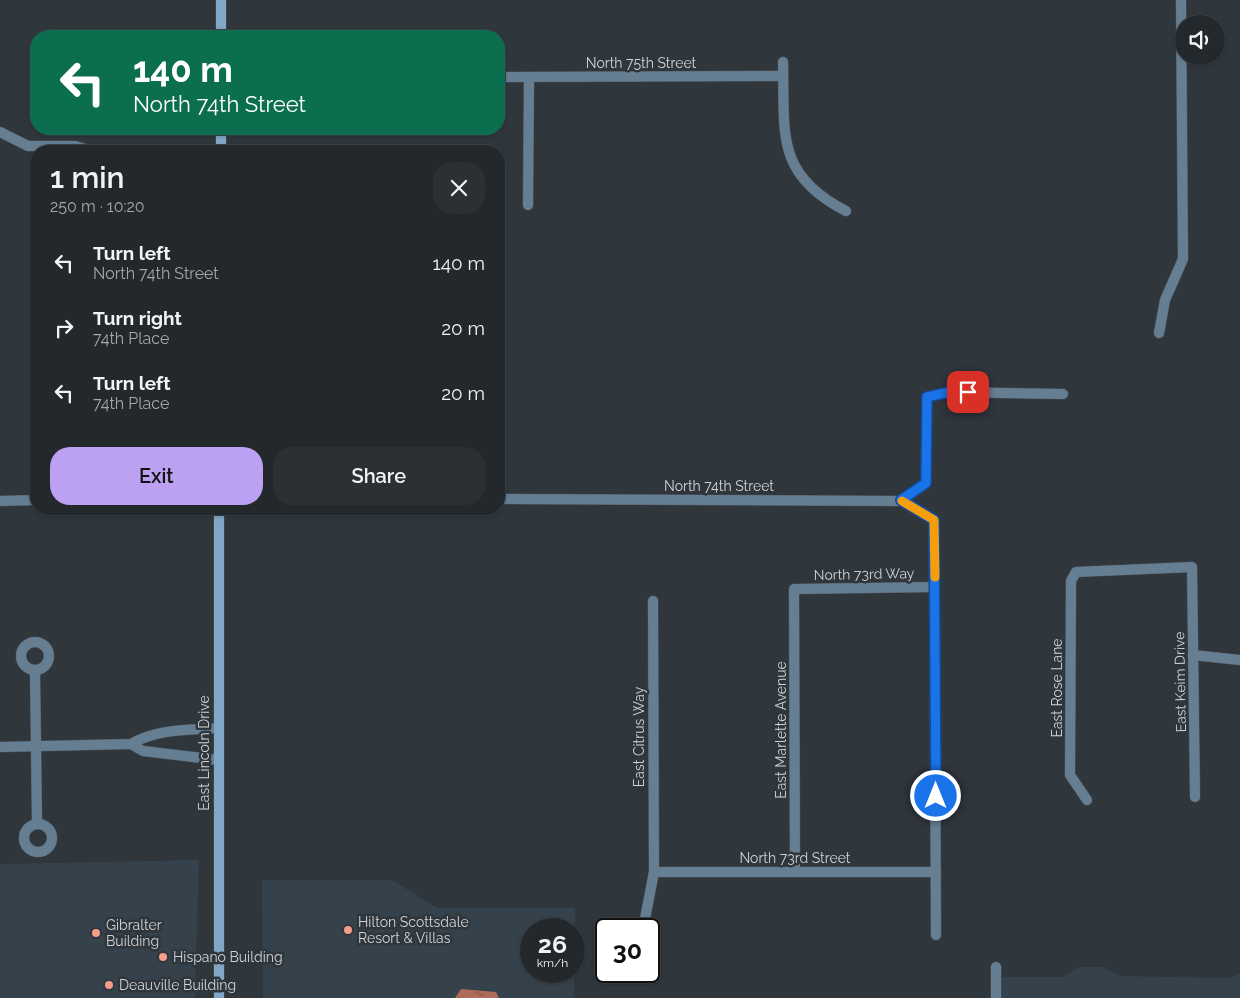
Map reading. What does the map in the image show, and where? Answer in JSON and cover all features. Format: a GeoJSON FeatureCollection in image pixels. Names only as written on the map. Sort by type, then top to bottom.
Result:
{"type":"FeatureCollection","features":[{"type":"Feature","properties":{"kind":"main road"},"geometry":{"type":"LineString","coordinates":[[221,0],[221,30]]}},
{"type":"Feature","properties":{"kind":"main road","name":"East Lincoln Drive"},"geometry":{"type":"LineString","coordinates":[[219,515],[219,998]]}},
{"type":"Feature","properties":{"kind":"street"},"geometry":{"type":"LineString","coordinates":[[1159,333],[1165,300],[1183,259],[1181,0]]}},
{"type":"Feature","properties":{"kind":"street"},"geometry":{"type":"LineString","coordinates":[[783,62],[783,129],[787,147],[796,169],[805,183],[825,200],[846,211]]}},
{"type":"Feature","properties":{"kind":"street","name":"North 75th Street"},"geometry":{"type":"LineString","coordinates":[[505,77],[783,76]]}},
{"type":"Feature","properties":{"kind":"street"},"geometry":{"type":"LineString","coordinates":[[528,205],[529,77]]}},
{"type":"Feature","properties":{"kind":"street"},"geometry":{"type":"LineString","coordinates":[[0,132],[30,146]]}},
{"type":"Feature","properties":{"kind":"street"},"geometry":{"type":"LineString","coordinates":[[936,935],[934,520],[901,500],[926,483],[927,397],[949,392],[1063,394]]}},
{"type":"Feature","properties":{"kind":"street","name":"North 74th Street"},"geometry":{"type":"LineString","coordinates":[[505,499],[901,500]]}},
{"type":"Feature","properties":{"kind":"street"},"geometry":{"type":"LineString","coordinates":[[0,500],[30,500]]}},
{"type":"Feature","properties":{"kind":"street","name":"East Keim Drive"},"geometry":{"type":"LineString","coordinates":[[1076,572],[1192,567],[1195,797]]}},
{"type":"Feature","properties":{"kind":"street","name":"East Rose Lane"},"geometry":{"type":"LineString","coordinates":[[1076,572],[1071,581],[1070,775],[1087,800]]}},
{"type":"Feature","properties":{"kind":"street","name":"North 73rd Way"},"geometry":{"type":"LineString","coordinates":[[794,589],[935,587]]}},
{"type":"Feature","properties":{"kind":"street","name":"East Marlette Avenue"},"geometry":{"type":"LineString","coordinates":[[794,589],[795,872]]}},
{"type":"Feature","properties":{"kind":"street","name":"East Citrus Way"},"geometry":{"type":"LineString","coordinates":[[645,918],[654,872],[652,600]]}},
{"type":"Feature","properties":{"kind":"street"},"geometry":{"type":"LineString","coordinates":[[1193,654],[1240,660]]}},
{"type":"Feature","properties":{"kind":"street"},"geometry":{"type":"LineString","coordinates":[[35,670],[37,824]]}},
{"type":"Feature","properties":{"kind":"street"},"geometry":{"type":"LineString","coordinates":[[0,748],[131,744],[143,737],[176,731],[218,728]]}},
{"type":"Feature","properties":{"kind":"street"},"geometry":{"type":"LineString","coordinates":[[131,744],[143,751],[218,760]]}},
{"type":"Feature","properties":{"kind":"street","name":"North 73rd Street"},"geometry":{"type":"LineString","coordinates":[[654,872],[936,872]]}},
{"type":"Feature","properties":{"kind":"street"},"geometry":{"type":"LineString","coordinates":[[996,967],[996,998]]}},
{"type":"Feature","properties":{"kind":"shaded area"},"geometry":{"type":"Polygon","coordinates":[[[199,860],[195,998],[0,998],[0,864],[199,860]]]}},
{"type":"Feature","properties":{"kind":"shaded area"},"geometry":{"type":"Polygon","coordinates":[[[262,880],[392,880],[437,908],[575,908],[575,918],[520,918],[520,983],[574,983],[574,998],[263,998],[262,880]]]}},
{"type":"Feature","properties":{"kind":"shaded area"},"geometry":{"type":"Polygon","coordinates":[[[1080,967],[1104,967],[1119,976],[1231,978],[1240,973],[1240,998],[1000,998],[1000,977],[1062,977],[1080,967]]]}},
{"type":"Feature","properties":{"kind":"water"},"geometry":{"type":"Polygon","coordinates":[[[461,989],[496,992],[499,998],[455,998],[461,989]]]}},
{"type":"Feature","properties":{"kind":"slow traffic"},"geometry":{"type":"LineString","coordinates":[[902,501],[934,520],[935,577]]}},
{"type":"Feature","properties":{"kind":"place","name":"Hilton Scottsdale Resort & Villas"},"geometry":{"type":"Point","coordinates":[348,930]}},
{"type":"Feature","properties":{"kind":"place","name":"Gibralter Building"},"geometry":{"type":"Point","coordinates":[96,933]}},
{"type":"Feature","properties":{"kind":"place","name":"Hispano Building"},"geometry":{"type":"Point","coordinates":[163,957]}},
{"type":"Feature","properties":{"kind":"place","name":"Deauville Building"},"geometry":{"type":"Point","coordinates":[109,985]}},
{"type":"Feature","properties":{"kind":"route"},"geometry":{"type":"LineString","coordinates":[[936,796],[934,520],[901,500],[926,483],[928,455],[927,397],[949,392],[968,392]]}}]}
